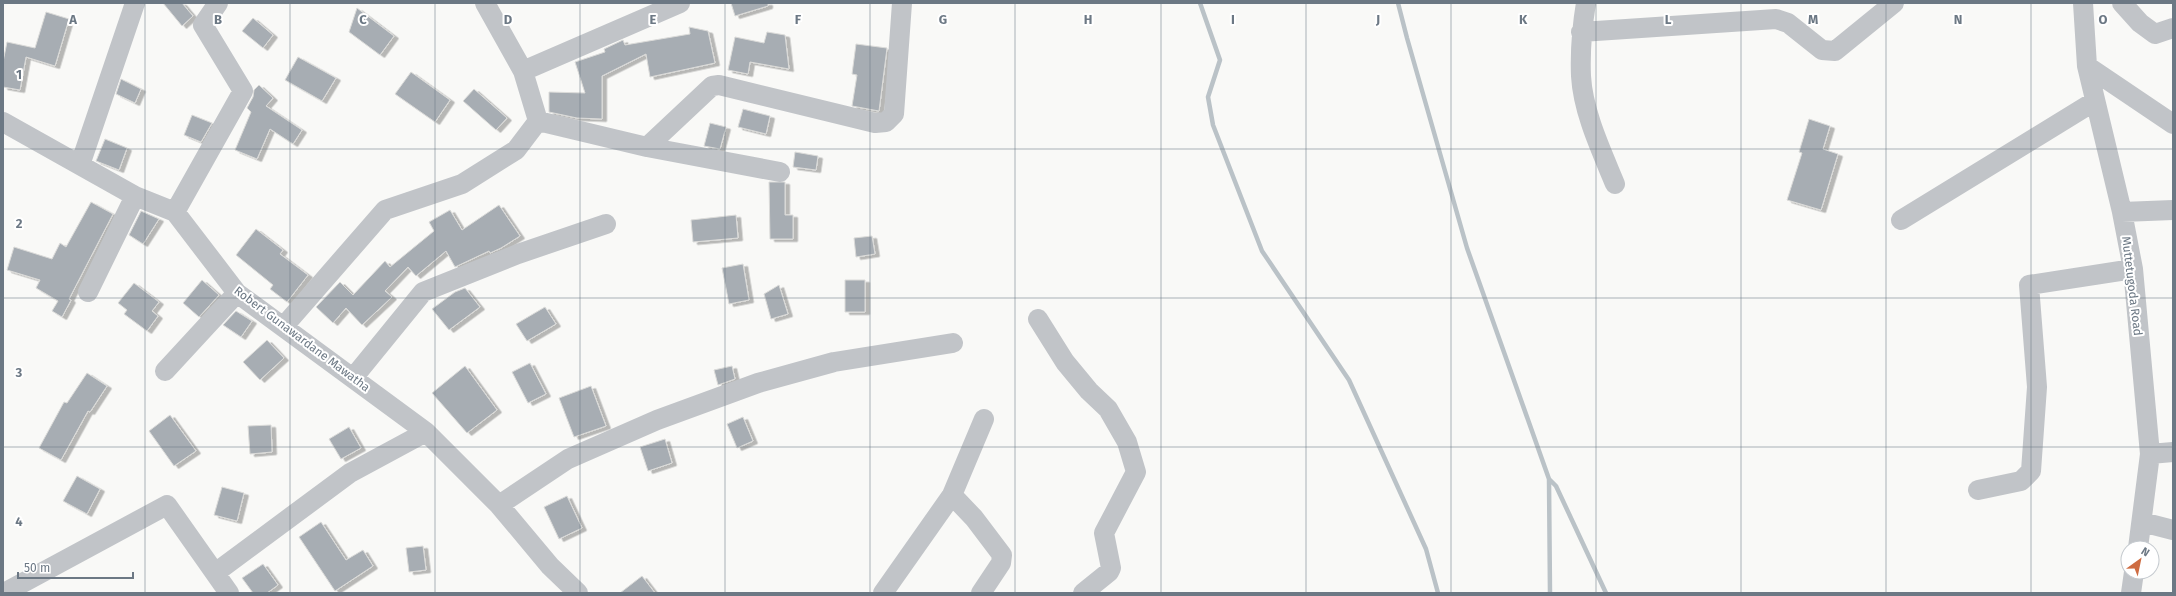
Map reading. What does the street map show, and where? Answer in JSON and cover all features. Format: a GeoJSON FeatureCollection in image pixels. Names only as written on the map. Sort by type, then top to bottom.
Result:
{"type":"FeatureCollection","features":[{"type":"Feature","properties":{"kind":"street"},"geometry":{"type":"LineString","coordinates":[[80,165],[135,3]]}},
{"type":"Feature","properties":{"kind":"street"},"geometry":{"type":"LineString","coordinates":[[3,123],[135,196],[175,212],[243,91],[203,25],[218,3]]}},
{"type":"Feature","properties":{"kind":"street"},"geometry":{"type":"LineString","coordinates":[[485,3],[524,71],[538,121]]}},
{"type":"Feature","properties":{"kind":"street"},"geometry":{"type":"LineString","coordinates":[[524,71],[680,3]]}},
{"type":"Feature","properties":{"kind":"street"},"geometry":{"type":"LineString","coordinates":[[647,147],[712,86],[719,85],[875,123],[886,122],[894,114],[902,3]]}},
{"type":"Feature","properties":{"kind":"street"},"geometry":{"type":"LineString","coordinates":[[1586,3],[1581,32],[1581,77],[1590,119],[1615,184]]}},
{"type":"Feature","properties":{"kind":"street"},"geometry":{"type":"LineString","coordinates":[[1581,32],[1776,19],[1788,23],[1822,50],[1835,51],[1894,3]]}},
{"type":"Feature","properties":{"kind":"street","name":"Muttetugoda Road"},"geometry":{"type":"LineString","coordinates":[[2083,3],[2087,66],[2122,212],[2133,269],[2150,454],[2139,540]]}},
{"type":"Feature","properties":{"kind":"street"},"geometry":{"type":"LineString","coordinates":[[2122,3],[2140,23],[2155,34],[2173,28]]}},
{"type":"Feature","properties":{"kind":"street"},"geometry":{"type":"LineString","coordinates":[[2087,66],[2173,124]]}},
{"type":"Feature","properties":{"kind":"street"},"geometry":{"type":"LineString","coordinates":[[1901,220],[2095,101]]}},
{"type":"Feature","properties":{"kind":"street"},"geometry":{"type":"LineString","coordinates":[[538,121],[647,147],[780,172]]}},
{"type":"Feature","properties":{"kind":"street"},"geometry":{"type":"LineString","coordinates":[[284,326],[385,210],[462,184],[516,150],[538,121]]}},
{"type":"Feature","properties":{"kind":"street"},"geometry":{"type":"LineString","coordinates":[[88,292],[135,196]]}},
{"type":"Feature","properties":{"kind":"street"},"geometry":{"type":"LineString","coordinates":[[2122,212],[2173,210]]}},
{"type":"Feature","properties":{"kind":"street","name":"Robert Gunawardane Mawatha"},"geometry":{"type":"LineString","coordinates":[[175,212],[237,293],[284,326],[426,432],[499,505],[550,566],[578,593]]}},
{"type":"Feature","properties":{"kind":"street"},"geometry":{"type":"LineString","coordinates":[[353,378],[423,292],[518,254],[606,224]]}},
{"type":"Feature","properties":{"kind":"street"},"geometry":{"type":"LineString","coordinates":[[1978,490],[2021,481],[2031,471],[2037,387],[2029,286],[2133,269]]}},
{"type":"Feature","properties":{"kind":"street"},"geometry":{"type":"LineString","coordinates":[[165,371],[237,293]]}},
{"type":"Feature","properties":{"kind":"street"},"geometry":{"type":"LineString","coordinates":[[1038,319],[1064,362],[1089,391],[1108,409],[1127,442],[1136,472],[1104,533],[1111,568],[1109,572],[1083,593]]}},
{"type":"Feature","properties":{"kind":"street"},"geometry":{"type":"LineString","coordinates":[[499,505],[568,459],[657,420],[758,383],[834,362],[953,343]]}},
{"type":"Feature","properties":{"kind":"street"},"geometry":{"type":"LineString","coordinates":[[883,593],[952,495],[984,420]]}},
{"type":"Feature","properties":{"kind":"street"},"geometry":{"type":"LineString","coordinates":[[215,573],[350,473],[426,432]]}},
{"type":"Feature","properties":{"kind":"street"},"geometry":{"type":"LineString","coordinates":[[2150,454],[2173,452]]}},
{"type":"Feature","properties":{"kind":"street"},"geometry":{"type":"LineString","coordinates":[[952,495],[974,518],[1002,555],[1001,563],[981,593]]}},
{"type":"Feature","properties":{"kind":"street"},"geometry":{"type":"LineString","coordinates":[[4,593],[35,586],[132,523],[167,505],[229,593]]}},
{"type":"Feature","properties":{"kind":"street"},"geometry":{"type":"LineString","coordinates":[[2142,522],[2173,530]]}},
{"type":"Feature","properties":{"kind":"street"},"geometry":{"type":"LineString","coordinates":[[2131,593],[2133,580]]}},
{"type":"Feature","properties":{"kind":"building"},"geometry":{"type":"Polygon","coordinates":[[[163,3],[182,3],[193,16],[182,26],[163,3]]]}},
{"type":"Feature","properties":{"kind":"building"},"geometry":{"type":"Polygon","coordinates":[[[731,3],[768,3],[768,6],[735,16],[731,3]]]}},
{"type":"Feature","properties":{"kind":"building"},"geometry":{"type":"Polygon","coordinates":[[[357,8],[394,36],[380,55],[349,32],[357,8]]]}},
{"type":"Feature","properties":{"kind":"building"},"geometry":{"type":"Polygon","coordinates":[[[46,12],[69,19],[55,66],[26,57],[20,90],[3,87],[3,62],[7,42],[35,48],[46,12]]]}},
{"type":"Feature","properties":{"kind":"building"},"geometry":{"type":"Polygon","coordinates":[[[253,18],[273,35],[263,48],[242,31],[253,18]]]}},
{"type":"Feature","properties":{"kind":"building"},"geometry":{"type":"Polygon","coordinates":[[[689,27],[708,31],[715,63],[650,77],[646,54],[602,76],[602,119],[577,118],[549,112],[549,92],[585,93],[575,62],[605,52],[604,49],[623,40],[625,45],[690,34],[689,27]]]}},
{"type":"Feature","properties":{"kind":"building"},"geometry":{"type":"Polygon","coordinates":[[[767,32],[785,35],[789,69],[750,62],[748,74],[728,70],[735,37],[764,43],[767,32]]]}},
{"type":"Feature","properties":{"kind":"building"},"geometry":{"type":"Polygon","coordinates":[[[856,44],[887,48],[879,111],[852,106],[857,75],[852,74],[856,44]]]}},
{"type":"Feature","properties":{"kind":"building"},"geometry":{"type":"Polygon","coordinates":[[[298,57],[336,78],[322,101],[285,80],[298,57]]]}},
{"type":"Feature","properties":{"kind":"building"},"geometry":{"type":"Polygon","coordinates":[[[411,72],[450,100],[435,122],[395,94],[411,72]]]}},
{"type":"Feature","properties":{"kind":"building"},"geometry":{"type":"Polygon","coordinates":[[[121,79],[141,89],[135,103],[116,94],[121,79]]]}},
{"type":"Feature","properties":{"kind":"building"},"geometry":{"type":"Polygon","coordinates":[[[259,85],[273,98],[266,106],[302,130],[293,144],[270,129],[257,159],[235,150],[251,112],[247,108],[253,97],[254,90],[259,85]]]}},
{"type":"Feature","properties":{"kind":"building"},"geometry":{"type":"Polygon","coordinates":[[[474,89],[507,118],[496,130],[463,101],[474,89]]]}},
{"type":"Feature","properties":{"kind":"building"},"geometry":{"type":"Polygon","coordinates":[[[743,109],[770,116],[766,134],[738,127],[743,109]]]}},
{"type":"Feature","properties":{"kind":"building"},"geometry":{"type":"Polygon","coordinates":[[[192,115],[212,123],[201,142],[184,135],[192,115]]]}},
{"type":"Feature","properties":{"kind":"building"},"geometry":{"type":"Polygon","coordinates":[[[1809,119],[1830,126],[1823,149],[1838,154],[1821,210],[1787,200],[1802,153],[1799,152],[1809,119]]]}},
{"type":"Feature","properties":{"kind":"building"},"geometry":{"type":"Polygon","coordinates":[[[710,123],[726,127],[720,149],[704,146],[710,123]]]}},
{"type":"Feature","properties":{"kind":"building"},"geometry":{"type":"Polygon","coordinates":[[[105,139],[127,148],[119,170],[96,161],[105,139]]]}},
{"type":"Feature","properties":{"kind":"building"},"geometry":{"type":"Polygon","coordinates":[[[795,152],[818,156],[816,170],[793,167],[795,152]]]}},
{"type":"Feature","properties":{"kind":"building"},"geometry":{"type":"Polygon","coordinates":[[[769,182],[785,182],[785,215],[793,215],[793,239],[770,239],[769,182]]]}},
{"type":"Feature","properties":{"kind":"building"},"geometry":{"type":"Polygon","coordinates":[[[91,202],[113,214],[69,299],[71,300],[62,317],[52,311],[58,301],[36,288],[40,280],[7,270],[14,247],[52,259],[60,243],[66,247],[91,202]]]}},
{"type":"Feature","properties":{"kind":"building"},"geometry":{"type":"Polygon","coordinates":[[[499,205],[520,236],[501,248],[490,253],[489,251],[455,267],[446,251],[416,276],[408,267],[385,291],[392,297],[362,325],[346,308],[333,323],[316,307],[340,282],[353,295],[385,261],[390,267],[434,231],[429,222],[450,210],[462,230],[499,205]]]}},
{"type":"Feature","properties":{"kind":"building"},"geometry":{"type":"Polygon","coordinates":[[[141,211],[159,219],[143,244],[129,235],[141,211]]]}},
{"type":"Feature","properties":{"kind":"building"},"geometry":{"type":"Polygon","coordinates":[[[736,215],[738,238],[693,242],[691,220],[736,215]]]}},
{"type":"Feature","properties":{"kind":"building"},"geometry":{"type":"Polygon","coordinates":[[[256,229],[283,250],[280,254],[308,275],[287,302],[270,289],[273,285],[236,255],[256,229]]]}},
{"type":"Feature","properties":{"kind":"building"},"geometry":{"type":"Polygon","coordinates":[[[872,236],[875,254],[856,257],[854,238],[872,236]]]}},
{"type":"Feature","properties":{"kind":"building"},"geometry":{"type":"Polygon","coordinates":[[[743,264],[749,300],[729,304],[722,268],[743,264]]]}},
{"type":"Feature","properties":{"kind":"building"},"geometry":{"type":"Polygon","coordinates":[[[202,280],[219,295],[199,317],[183,303],[202,280]]]}},
{"type":"Feature","properties":{"kind":"building"},"geometry":{"type":"Polygon","coordinates":[[[845,280],[865,280],[865,312],[845,312],[845,280]]]}},
{"type":"Feature","properties":{"kind":"building"},"geometry":{"type":"Polygon","coordinates":[[[134,283],[159,302],[152,311],[158,316],[147,331],[124,314],[127,310],[118,303],[134,283]]]}},
{"type":"Feature","properties":{"kind":"building"},"geometry":{"type":"Polygon","coordinates":[[[779,285],[788,314],[771,319],[764,294],[779,285]]]}},
{"type":"Feature","properties":{"kind":"building"},"geometry":{"type":"Polygon","coordinates":[[[465,288],[480,307],[449,330],[432,309],[455,292],[465,288]]]}},
{"type":"Feature","properties":{"kind":"building"},"geometry":{"type":"Polygon","coordinates":[[[545,307],[556,324],[527,341],[516,324],[545,307]]]}},
{"type":"Feature","properties":{"kind":"building"},"geometry":{"type":"Polygon","coordinates":[[[236,311],[252,321],[241,337],[223,325],[236,311]]]}},
{"type":"Feature","properties":{"kind":"building"},"geometry":{"type":"Polygon","coordinates":[[[267,340],[284,358],[260,380],[243,362],[267,340]]]}},
{"type":"Feature","properties":{"kind":"building"},"geometry":{"type":"Polygon","coordinates":[[[530,363],[546,394],[528,403],[512,372],[530,363]]]}},
{"type":"Feature","properties":{"kind":"building"},"geometry":{"type":"Polygon","coordinates":[[[465,366],[497,410],[467,433],[432,393],[465,366]]]}},
{"type":"Feature","properties":{"kind":"building"},"geometry":{"type":"Polygon","coordinates":[[[732,366],[735,379],[718,385],[714,370],[732,366]]]}},
{"type":"Feature","properties":{"kind":"building"},"geometry":{"type":"Polygon","coordinates":[[[87,373],[107,386],[90,412],[88,411],[61,460],[39,448],[64,402],[67,403],[87,373]]]}},
{"type":"Feature","properties":{"kind":"building"},"geometry":{"type":"Polygon","coordinates":[[[591,386],[606,426],[574,437],[559,398],[591,386]]]}},
{"type":"Feature","properties":{"kind":"building"},"geometry":{"type":"Polygon","coordinates":[[[170,415],[196,451],[174,466],[149,431],[170,415]]]}},
{"type":"Feature","properties":{"kind":"building"},"geometry":{"type":"Polygon","coordinates":[[[743,417],[753,441],[737,448],[727,424],[743,417]]]}},
{"type":"Feature","properties":{"kind":"building"},"geometry":{"type":"Polygon","coordinates":[[[271,425],[272,452],[250,454],[248,426],[271,425]]]}},
{"type":"Feature","properties":{"kind":"building"},"geometry":{"type":"Polygon","coordinates":[[[349,427],[361,448],[341,459],[329,439],[349,427]]]}},
{"type":"Feature","properties":{"kind":"building"},"geometry":{"type":"Polygon","coordinates":[[[665,439],[672,463],[648,471],[640,447],[665,439]]]}},
{"type":"Feature","properties":{"kind":"building"},"geometry":{"type":"Polygon","coordinates":[[[77,476],[100,489],[87,514],[63,501],[77,476]]]}},
{"type":"Feature","properties":{"kind":"building"},"geometry":{"type":"Polygon","coordinates":[[[222,487],[244,493],[237,521],[214,515],[222,487]]]}},
{"type":"Feature","properties":{"kind":"building"},"geometry":{"type":"Polygon","coordinates":[[[567,496],[582,528],[559,539],[544,507],[567,496]]]}},
{"type":"Feature","properties":{"kind":"building"},"geometry":{"type":"Polygon","coordinates":[[[321,522],[346,560],[363,550],[373,566],[335,591],[299,537],[321,522]]]}},
{"type":"Feature","properties":{"kind":"building"},"geometry":{"type":"Polygon","coordinates":[[[423,546],[426,570],[409,572],[406,548],[423,546]]]}},
{"type":"Feature","properties":{"kind":"building"},"geometry":{"type":"Polygon","coordinates":[[[263,564],[278,585],[267,593],[253,593],[242,578],[263,564]]]}},
{"type":"Feature","properties":{"kind":"building"},"geometry":{"type":"Polygon","coordinates":[[[642,576],[655,593],[620,593],[642,576]]]}},
{"type":"Feature","properties":{"kind":"waterway"},"geometry":{"type":"LineString","coordinates":[[1200,3],[1220,60],[1208,97],[1213,125],[1262,251],[1349,380],[1426,549],[1438,593]]}},
{"type":"Feature","properties":{"kind":"waterway"},"geometry":{"type":"LineString","coordinates":[[1398,3],[1467,248],[1549,479],[1550,593]]}},
{"type":"Feature","properties":{"kind":"waterway"},"geometry":{"type":"LineString","coordinates":[[1549,479],[1556,486],[1606,593]]}}]}
